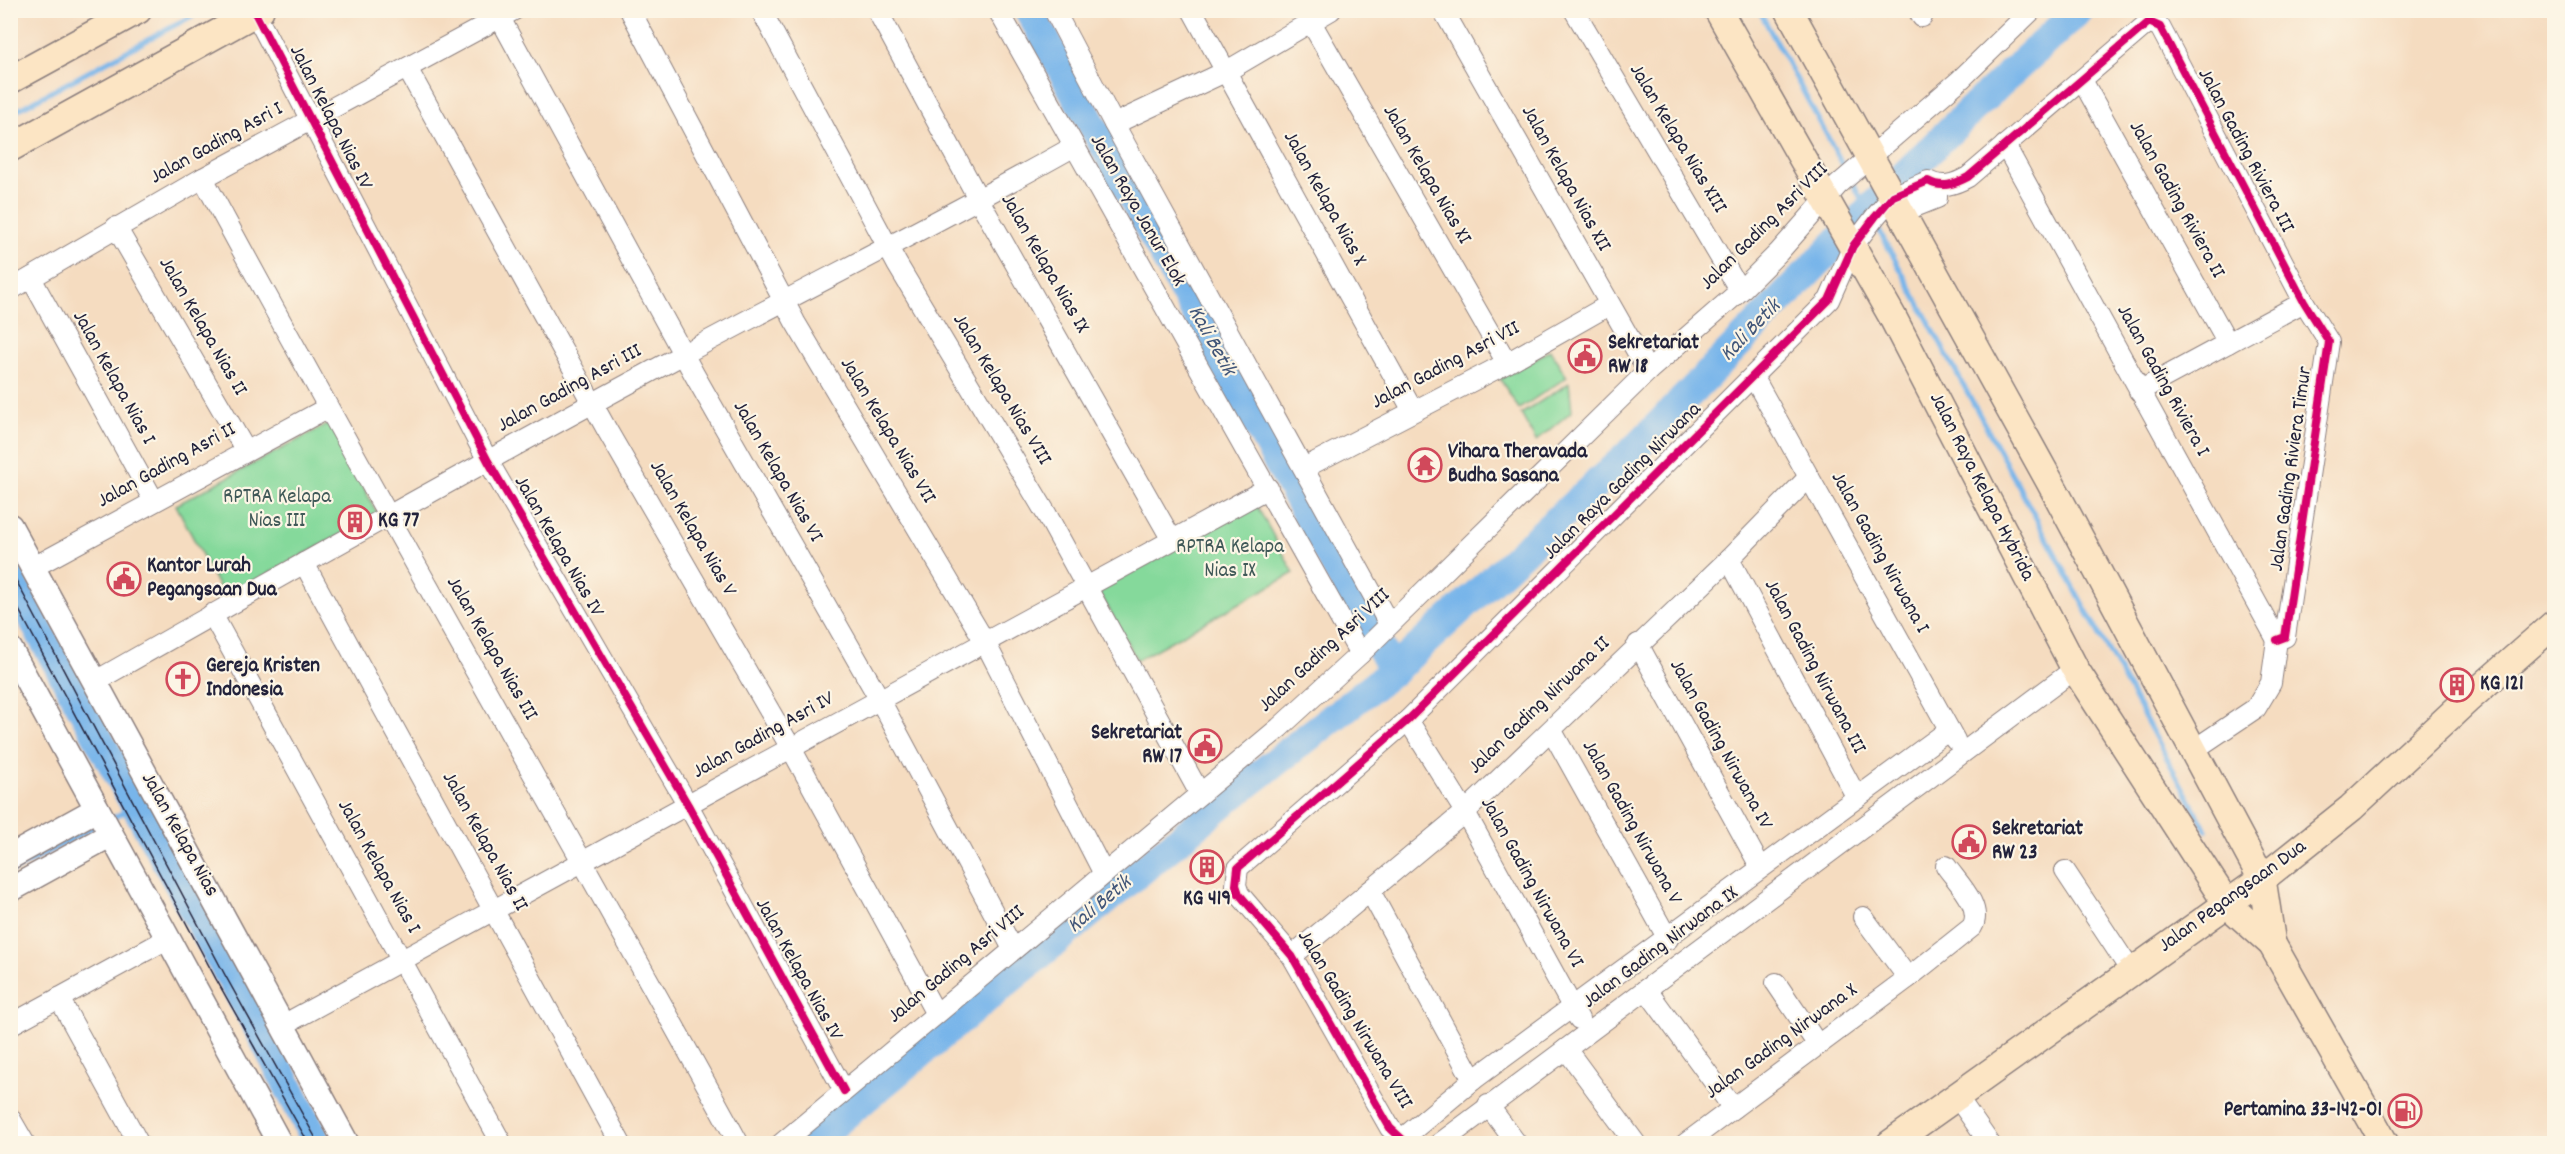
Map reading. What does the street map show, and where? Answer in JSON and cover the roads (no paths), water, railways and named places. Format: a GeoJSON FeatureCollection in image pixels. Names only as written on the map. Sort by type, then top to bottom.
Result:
{"type":"FeatureCollection","features":[{"type":"Feature","properties":{"kind":"main road"},"geometry":{"type":"LineString","coordinates":[[10,80],[138,10]]}},
{"type":"Feature","properties":{"kind":"main road","name":"Jalan Raya Kelapa Hybrida"},"geometry":{"type":"LineString","coordinates":[[1718,10],[1855,236],[2075,669],[2227,904],[2272,944],[2385,1143]]}},
{"type":"Feature","properties":{"kind":"main road","name":"Jalan Raya Kelapa Hybrida"},"geometry":{"type":"LineString","coordinates":[[1789,10],[1867,165],[2050,482],[2262,879],[2272,944]]}},
{"type":"Feature","properties":{"kind":"main road"},"geometry":{"type":"LineString","coordinates":[[10,148],[257,12]]}},
{"type":"Feature","properties":{"kind":"main road","name":"Jalan Pegangsaan Dua"},"geometry":{"type":"LineString","coordinates":[[1890,1143],[2262,879],[2351,808],[2554,624]]}},
{"type":"Feature","properties":{"kind":"main road"},"geometry":{"type":"LineString","coordinates":[[2229,821],[2261,851],[2286,860]]}},
{"type":"Feature","properties":{"kind":"main road"},"geometry":{"type":"LineString","coordinates":[[2207,872],[2218,873],[2229,869],[2238,859],[2243,846]]}},
{"type":"Feature","properties":{"kind":"street","name":"Jalan Kelapa Nias VII"},"geometry":{"type":"LineString","coordinates":[[630,10],[785,303],[985,642],[1104,874]]}},
{"type":"Feature","properties":{"kind":"street","name":"Jalan Kelapa Nias VIII"},"geometry":{"type":"LineString","coordinates":[[761,10],[888,247],[1047,515],[1200,794]]}},
{"type":"Feature","properties":{"kind":"street","name":"Jalan Kelapa Nias IX"},"geometry":{"type":"LineString","coordinates":[[877,10],[979,200],[1172,540]]}},
{"type":"Feature","properties":{"kind":"street","name":"Jalan Raya Janur Elok"},"geometry":{"type":"LineString","coordinates":[[998,10],[1073,147],[1361,653]]}},
{"type":"Feature","properties":{"kind":"street","name":"Jalan Raya Janur Elok"},"geometry":{"type":"LineString","coordinates":[[1054,10],[1388,625]]}},
{"type":"Feature","properties":{"kind":"street","name":"Jalan Kelapa Nias X"},"geometry":{"type":"LineString","coordinates":[[1192,10],[1413,411]]}},
{"type":"Feature","properties":{"kind":"street"},"geometry":{"type":"LineString","coordinates":[[1114,124],[1227,71],[1307,16],[1331,10]]}},
{"type":"Feature","properties":{"kind":"street","name":"Jalan Kelapa Nias XII"},"geometry":{"type":"LineString","coordinates":[[1443,10],[1648,371]]}},
{"type":"Feature","properties":{"kind":"street","name":"Jalan Kelapa Nias XIII"},"geometry":{"type":"LineString","coordinates":[[1574,10],[1740,291]]}},
{"type":"Feature","properties":{"kind":"street","name":"Jalan Gading Asri VIII"},"geometry":{"type":"LineString","coordinates":[[781,1143],[1279,728],[1361,653],[1648,371],[1740,291],[1831,198],[2032,10]]}},
{"type":"Feature","properties":{"kind":"street","name":"Jalan Kelapa Nias IV"},"geometry":{"type":"LineString","coordinates":[[257,12],[310,120],[488,461],[688,805],[844,1091]]}},
{"type":"Feature","properties":{"kind":"street","name":"Jalan Gading Asri I"},"geometry":{"type":"LineString","coordinates":[[10,290],[203,178],[507,14]]}},
{"type":"Feature","properties":{"kind":"street","name":"Jalan Kelapa Nias VI"},"geometry":{"type":"LineString","coordinates":[[507,14],[684,354],[880,700],[1013,949]]}},
{"type":"Feature","properties":{"kind":"street","name":"Jalan Kelapa Nias XI"},"geometry":{"type":"LineString","coordinates":[[1307,16],[1507,363]]}},
{"type":"Feature","properties":{"kind":"street","name":"Jalan Gading Riviera III"},"geometry":{"type":"LineString","coordinates":[[2082,80],[2149,22],[2160,27],[2304,302]]}},
{"type":"Feature","properties":{"kind":"street","name":"Jalan Kelapa Nias V"},"geometry":{"type":"LineString","coordinates":[[407,68],[594,404],[791,748],[936,1014]]}},
{"type":"Feature","properties":{"kind":"street"},"geometry":{"type":"LineString","coordinates":[[1891,203],[1928,181],[1937,186],[1956,184],[1968,177],[1989,163],[2005,145],[2082,80]]}},
{"type":"Feature","properties":{"kind":"street","name":"Jalan Gading Riviera II"},"geometry":{"type":"LineString","coordinates":[[2082,80],[2228,343]]}},
{"type":"Feature","properties":{"kind":"street","name":"Jalan Gading Riviera I"},"geometry":{"type":"LineString","coordinates":[[2005,145],[2277,640]]}},
{"type":"Feature","properties":{"kind":"street","name":"Jalan Gading Asri III"},"geometry":{"type":"LineString","coordinates":[[94,682],[488,461],[684,354],[979,200],[1073,147]]}},
{"type":"Feature","properties":{"kind":"street","name":"Jalan Kelapa Nias III"},"geometry":{"type":"LineString","coordinates":[[203,178],[387,517],[584,861],[739,1143]]}},
{"type":"Feature","properties":{"kind":"street","name":"Jalan Raya Gading Nirwana"},"geometry":{"type":"LineString","coordinates":[[1350,770],[1408,720],[1754,378],[1829,300],[1855,236],[1891,203]]}},
{"type":"Feature","properties":{"kind":"street","name":"Jalan Kelapa Nias II"},"geometry":{"type":"LineString","coordinates":[[116,227],[246,451]]}},
{"type":"Feature","properties":{"kind":"street","name":"Jalan Kelapa Nias I"},"geometry":{"type":"LineString","coordinates":[[31,278],[154,501]]}},
{"type":"Feature","properties":{"kind":"street"},"geometry":{"type":"LineString","coordinates":[[2139,391],[2304,302]]}},
{"type":"Feature","properties":{"kind":"street","name":"Jalan Gading Riviera Timur"},"geometry":{"type":"LineString","coordinates":[[2192,751],[2256,708],[2271,683],[2277,640],[2285,637],[2329,342],[2304,302]]}},
{"type":"Feature","properties":{"kind":"street","name":"Jalan Gading Asri VII"},"geometry":{"type":"LineString","coordinates":[[1304,468],[1507,363],[1609,305]]}},
{"type":"Feature","properties":{"kind":"street","name":"Jalan Gading Nirwana I"},"geometry":{"type":"LineString","coordinates":[[1754,378],[1962,752]]}},
{"type":"Feature","properties":{"kind":"street","name":"Jalan Gading Asri II"},"geometry":{"type":"LineString","coordinates":[[32,568],[327,408]]}},
{"type":"Feature","properties":{"kind":"street","name":"Jalan Gading Nirwana II"},"geometry":{"type":"LineString","coordinates":[[1292,956],[1464,813],[1729,559],[1809,477]]}},
{"type":"Feature","properties":{"kind":"street","name":"Jalan Gading Asri IV"},"geometry":{"type":"LineString","coordinates":[[283,1024],[1268,488]]}},
{"type":"Feature","properties":{"kind":"street","name":"Jalan Kelapa Nias"},"geometry":{"type":"LineString","coordinates":[[10,526],[347,1143]]}},
{"type":"Feature","properties":{"kind":"street","name":"Jalan Gading Nirwana III"},"geometry":{"type":"LineString","coordinates":[[1729,559],[1857,798]]}},
{"type":"Feature","properties":{"kind":"street","name":"Jalan Kelapa Nias II"},"geometry":{"type":"LineString","coordinates":[[304,563],[621,1143]]}},
{"type":"Feature","properties":{"kind":"street","name":"Jalan Kelapa Nias I"},"geometry":{"type":"LineString","coordinates":[[212,614],[502,1143]]}},
{"type":"Feature","properties":{"kind":"street","name":"Jalan Gading Nirwana IV"},"geometry":{"type":"LineString","coordinates":[[1638,644],[1761,868]]}},
{"type":"Feature","properties":{"kind":"street"},"geometry":{"type":"LineString","coordinates":[[10,650],[280,1143]]}},
{"type":"Feature","properties":{"kind":"street","name":"Jalan Gading Nirwana IX"},"geometry":{"type":"LineString","coordinates":[[1949,730],[1573,1008],[1587,1034],[2075,669]]}},
{"type":"Feature","properties":{"kind":"street","name":"Jalan Gading Nirwana VI"},"geometry":{"type":"LineString","coordinates":[[1408,720],[1464,813],[1573,1008]]}},
{"type":"Feature","properties":{"kind":"street","name":"Jalan Gading Nirwana V"},"geometry":{"type":"LineString","coordinates":[[1552,731],[1668,939]]}},
{"type":"Feature","properties":{"kind":"street","name":"Jalan Gading Nirwana VIII"},"geometry":{"type":"LineString","coordinates":[[1350,770],[1238,868],[1236,885],[1239,894],[1292,956],[1390,1128],[1401,1141],[1473,1080],[1573,1008]]}},
{"type":"Feature","properties":{"kind":"street"},"geometry":{"type":"LineString","coordinates":[[10,857],[97,809]]}},
{"type":"Feature","properties":{"kind":"street"},"geometry":{"type":"LineString","coordinates":[[10,890],[110,835]]}},
{"type":"Feature","properties":{"kind":"street","name":"Jalan Gading Nirwana X"},"geometry":{"type":"LineString","coordinates":[[1684,1143],[1966,933],[1975,922],[1974,906],[1946,866]]}},
{"type":"Feature","properties":{"kind":"street"},"geometry":{"type":"LineString","coordinates":[[2065,871],[2131,971]]}},
{"type":"Feature","properties":{"kind":"street"},"geometry":{"type":"LineString","coordinates":[[1370,891],[1473,1080]]}},
{"type":"Feature","properties":{"kind":"street"},"geometry":{"type":"LineString","coordinates":[[1863,917],[1908,978]]}},
{"type":"Feature","properties":{"kind":"street"},"geometry":{"type":"LineString","coordinates":[[10,1025],[169,939]]}},
{"type":"Feature","properties":{"kind":"street"},"geometry":{"type":"LineString","coordinates":[[1776,983],[1818,1045]]}},
{"type":"Feature","properties":{"kind":"street"},"geometry":{"type":"LineString","coordinates":[[1646,989],[1733,1108]]}},
{"type":"Feature","properties":{"kind":"street"},"geometry":{"type":"LineString","coordinates":[[59,998],[139,1143]]}},
{"type":"Feature","properties":{"kind":"street"},"geometry":{"type":"LineString","coordinates":[[1439,1143],[1587,1034]]}},
{"type":"Feature","properties":{"kind":"street"},"geometry":{"type":"LineString","coordinates":[[1566,1049],[1636,1143]]}},
{"type":"Feature","properties":{"kind":"street"},"geometry":{"type":"LineString","coordinates":[[1956,1095],[1990,1143]]}},
{"type":"Feature","properties":{"kind":"street"},"geometry":{"type":"LineString","coordinates":[[1488,1105],[1517,1143]]}},
{"type":"Feature","properties":{"kind":"street"},"geometry":{"type":"LineString","coordinates":[[10,1118],[25,1143]]}},
{"type":"Feature","properties":{"kind":"waterway"},"geometry":{"type":"LineString","coordinates":[[10,114],[203,10]]}},
{"type":"Feature","properties":{"kind":"waterway","name":"Kali Betik"},"geometry":{"type":"LineString","coordinates":[[1029,10],[1393,671]]}},
{"type":"Feature","properties":{"kind":"waterway"},"geometry":{"type":"LineString","coordinates":[[1759,10],[1870,215]]}},
{"type":"Feature","properties":{"kind":"waterway","name":"Kali Betik"},"geometry":{"type":"LineString","coordinates":[[810,1144],[1228,799],[1393,671],[1641,443],[1868,211],[1971,110],[2079,10]]}},
{"type":"Feature","properties":{"kind":"waterway"},"geometry":{"type":"LineString","coordinates":[[1875,223],[2206,830]]}},
{"type":"Feature","properties":{"kind":"waterway"},"geometry":{"type":"LineString","coordinates":[[10,578],[255,1022],[318,1144]]}},
{"type":"Feature","properties":{"kind":"waterway"},"geometry":{"type":"LineString","coordinates":[[113,818],[136,805]]}},
{"type":"Feature","properties":{"kind":"waterway"},"geometry":{"type":"LineString","coordinates":[[10,873],[96,826]]}},
{"type":"Feature","properties":{"kind":"tram line"},"geometry":{"type":"LineString","coordinates":[[10,569],[225,975],[319,1144]]}},
{"type":"Feature","properties":{"kind":"tram line"},"geometry":{"type":"LineString","coordinates":[[10,593],[216,979],[309,1144]]}},
{"type":"Feature","properties":{"kind":"place","name":"Sekretariat RW 18"},"geometry":{"type":"Point","coordinates":[1585,356]}},
{"type":"Feature","properties":{"kind":"place","name":"Vihara Theravada Budha Sasana"},"geometry":{"type":"Point","coordinates":[1425,465]}},
{"type":"Feature","properties":{"kind":"place","name":"KG 77"},"geometry":{"type":"Point","coordinates":[355,522]}},
{"type":"Feature","properties":{"kind":"place","name":"Kantor Lurah Pegangsaan Dua"},"geometry":{"type":"Point","coordinates":[124,579]}},
{"type":"Feature","properties":{"kind":"place","name":"Gereja Kristen Indonesia"},"geometry":{"type":"Point","coordinates":[183,679]}},
{"type":"Feature","properties":{"kind":"place","name":"KG 121"},"geometry":{"type":"Point","coordinates":[2457,685]}},
{"type":"Feature","properties":{"kind":"place","name":"Sekretariat RW 17"},"geometry":{"type":"Point","coordinates":[1205,746]}},
{"type":"Feature","properties":{"kind":"place","name":"Sekretariat RW 23"},"geometry":{"type":"Point","coordinates":[1969,842]}},
{"type":"Feature","properties":{"kind":"place","name":"KG 419"},"geometry":{"type":"Point","coordinates":[1207,867]}},
{"type":"Feature","properties":{"kind":"place","name":"Pertamina 33-142-01"},"geometry":{"type":"Point","coordinates":[2405,1111]}},
{"type":"Feature","properties":{"kind":"park label","name":"RPTRA Kelapa Nias III"},"geometry":{"type":"Point","coordinates":[277,510]}},
{"type":"Feature","properties":{"kind":"park label","name":"RPTRA Kelapa Nias IX"},"geometry":{"type":"Point","coordinates":[1230,560]}}]}
